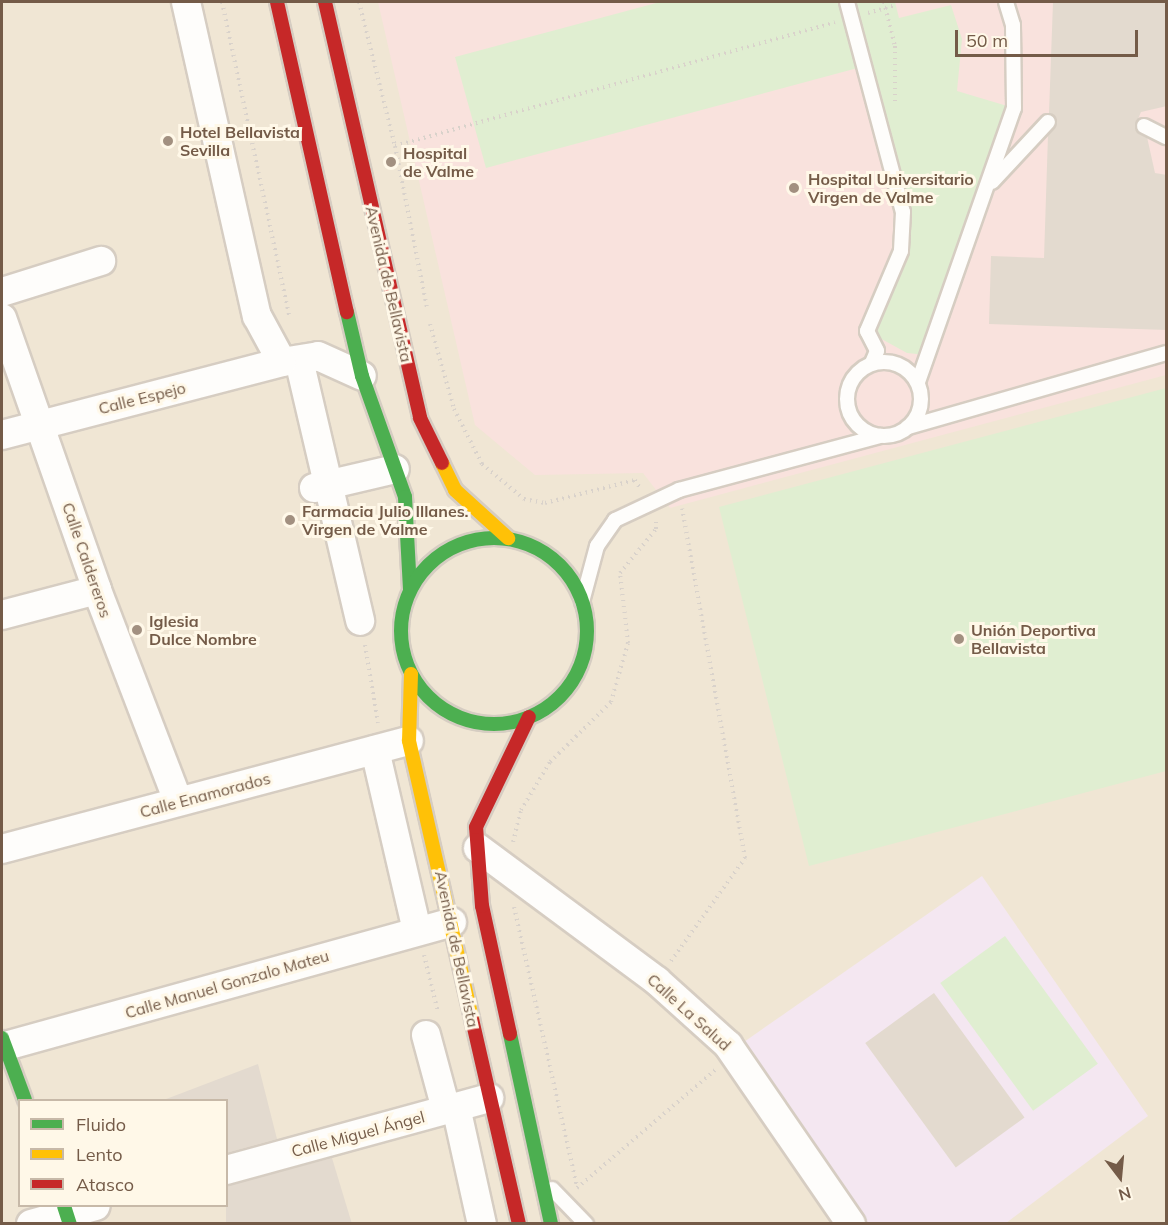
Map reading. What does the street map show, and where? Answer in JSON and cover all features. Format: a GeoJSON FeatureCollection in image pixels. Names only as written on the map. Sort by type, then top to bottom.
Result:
{"type":"FeatureCollection","features":[{"type":"Feature","properties":{"kind":"main road"},"geometry":{"type":"LineString","coordinates":[[277,2],[362,376],[405,497],[410,590],[401,635],[411,674],[428,697],[458,717],[492,724],[529,717],[559,698],[580,666],[586,639],[582,602],[557,564],[508,538],[473,541],[448,551],[427,567],[410,590]]}},
{"type":"Feature","properties":{"kind":"main road","name":"Avenida de Bellavista"},"geometry":{"type":"LineString","coordinates":[[325,2],[420,418],[455,490],[508,538]]}},
{"type":"Feature","properties":{"kind":"main road","name":"Avenida de Bellavista"},"geometry":{"type":"LineString","coordinates":[[411,674],[409,741],[519,1224]]}},
{"type":"Feature","properties":{"kind":"main road","name":"Avenida de Bellavista"},"geometry":{"type":"LineString","coordinates":[[529,717],[476,827],[482,906],[551,1224]]}},
{"type":"Feature","properties":{"kind":"main road"},"geometry":{"type":"LineString","coordinates":[[2,1044],[24,1099]]}},
{"type":"Feature","properties":{"kind":"street"},"geometry":{"type":"LineString","coordinates":[[186,2],[256,316],[291,361],[321,487],[360,621]]}},
{"type":"Feature","properties":{"kind":"street"},"geometry":{"type":"LineString","coordinates":[[2,292],[101,261]]}},
{"type":"Feature","properties":{"kind":"street","name":"Calle Caldereros"},"geometry":{"type":"LineString","coordinates":[[2,318],[41,424],[97,590],[178,801]]}},
{"type":"Feature","properties":{"kind":"street"},"geometry":{"type":"LineString","coordinates":[[291,361],[318,356],[362,376]]}},
{"type":"Feature","properties":{"kind":"street","name":"Calle Espejo"},"geometry":{"type":"LineString","coordinates":[[2,435],[291,361]]}},
{"type":"Feature","properties":{"kind":"street"},"geometry":{"type":"LineString","coordinates":[[321,487],[395,469]]}},
{"type":"Feature","properties":{"kind":"street"},"geometry":{"type":"LineString","coordinates":[[2,615],[97,590]]}},
{"type":"Feature","properties":{"kind":"street","name":"Calle Enamorados"},"geometry":{"type":"LineString","coordinates":[[2,849],[409,741]]}},
{"type":"Feature","properties":{"kind":"street"},"geometry":{"type":"LineString","coordinates":[[375,750],[417,931]]}},
{"type":"Feature","properties":{"kind":"street","name":"Calle La Salud"},"geometry":{"type":"LineString","coordinates":[[478,848],[657,981],[728,1045],[851,1224]]}},
{"type":"Feature","properties":{"kind":"street","name":"Calle Manuel Gonzalo Mateu"},"geometry":{"type":"LineString","coordinates":[[2,1044],[452,922]]}},
{"type":"Feature","properties":{"kind":"street"},"geometry":{"type":"LineString","coordinates":[[426,1035],[451,1108],[482,1224]]}},
{"type":"Feature","properties":{"kind":"street","name":"Calle Miguel Ángel"},"geometry":{"type":"LineString","coordinates":[[228,1169],[489,1098]]}},
{"type":"Feature","properties":{"kind":"street"},"geometry":{"type":"LineString","coordinates":[[31,1224],[92,1207]]}},
{"type":"Feature","properties":{"kind":"lane"},"geometry":{"type":"LineString","coordinates":[[847,2],[903,212],[901,251],[867,331],[877,351],[872,363],[853,379],[847,403],[858,425],[880,436]]}},
{"type":"Feature","properties":{"kind":"lane"},"geometry":{"type":"LineString","coordinates":[[908,427],[921,406],[918,382],[1014,108],[1013,25],[1006,2]]}},
{"type":"Feature","properties":{"kind":"lane"},"geometry":{"type":"LineString","coordinates":[[988,185],[1048,122]]}},
{"type":"Feature","properties":{"kind":"lane"},"geometry":{"type":"LineString","coordinates":[[1144,126],[1167,137]]}},
{"type":"Feature","properties":{"kind":"lane"},"geometry":{"type":"LineString","coordinates":[[582,602],[597,546],[615,520],[679,490],[880,436],[1167,352]]}},
{"type":"Feature","properties":{"kind":"lane"},"geometry":{"type":"LineString","coordinates":[[872,363],[893,362],[918,382]]}},
{"type":"Feature","properties":{"kind":"lane"},"geometry":{"type":"LineString","coordinates":[[541,1176],[585,1223]]}},
{"type":"Feature","properties":{"kind":"path"},"geometry":{"type":"LineString","coordinates":[[222,2],[291,361]]}},
{"type":"Feature","properties":{"kind":"path"},"geometry":{"type":"LineString","coordinates":[[359,2],[395,146],[430,323],[454,409],[482,464],[524,499],[545,503],[635,480],[640,489]]}},
{"type":"Feature","properties":{"kind":"path"},"geometry":{"type":"LineString","coordinates":[[395,146],[896,6]]}},
{"type":"Feature","properties":{"kind":"path"},"geometry":{"type":"LineString","coordinates":[[657,981],[744,858],[679,490]]}},
{"type":"Feature","properties":{"kind":"path"},"geometry":{"type":"LineString","coordinates":[[585,1223],[505,866],[520,810],[550,762],[611,702],[628,643],[620,573],[656,529],[653,513]]}},
{"type":"Feature","properties":{"kind":"path"},"geometry":{"type":"LineString","coordinates":[[360,621],[378,720],[375,750]]}},
{"type":"Feature","properties":{"kind":"path"},"geometry":{"type":"LineString","coordinates":[[562,1201],[723,1063]]}},
{"type":"Feature","properties":{"kind":"shaded area"},"geometry":{"type":"Polygon","coordinates":[[[2,2],[1166,2],[1166,1223],[2,1224],[2,2]]]}},
{"type":"Feature","properties":{"kind":"shaded area","name":"Hospital Universitario Virgen de Valme"},"geometry":{"type":"Polygon","coordinates":[[[378,2],[1166,2],[1166,375],[670,508],[643,473],[535,475],[475,425],[378,2]]]}},
{"type":"Feature","properties":{"kind":"shaded area"},"geometry":{"type":"Polygon","coordinates":[[[982,876],[1148,1116],[1006,1223],[852,1223],[723,1063],[741,1044],[982,876]]]}},
{"type":"Feature","properties":{"kind":"green space"},"geometry":{"type":"Polygon","coordinates":[[[660,2],[895,2],[899,18],[951,5],[962,39],[957,91],[1014,108],[927,355],[907,353],[867,331],[901,251],[903,212],[865,66],[486,168],[455,57],[660,2]]]}},
{"type":"Feature","properties":{"kind":"green space","name":"Unión Deportiva Bellavista"},"geometry":{"type":"Polygon","coordinates":[[[1166,388],[1166,771],[809,866],[719,507],[1166,388]]]}},
{"type":"Feature","properties":{"kind":"green space"},"geometry":{"type":"Polygon","coordinates":[[[1005,936],[1098,1064],[1033,1111],[940,983],[1005,936]]]}},
{"type":"Feature","properties":{"kind":"building"},"geometry":{"type":"Polygon","coordinates":[[[1053,2],[1167,2],[1167,106],[1141,112],[1135,126],[1147,137],[1155,173],[1167,175],[1167,330],[989,324],[991,256],[1044,258],[1048,135],[1057,123],[1049,113],[1053,2]]]}},
{"type":"Feature","properties":{"kind":"building"},"geometry":{"type":"Polygon","coordinates":[[[934,993],[1025,1118],[956,1168],[865,1043],[934,993]]]}},
{"type":"Feature","properties":{"kind":"building"},"geometry":{"type":"Polygon","coordinates":[[[258,1064],[277,1139],[228,1152],[228,1099],[166,1099],[258,1064]]]}},
{"type":"Feature","properties":{"kind":"building"},"geometry":{"type":"Polygon","coordinates":[[[332,1158],[352,1224],[226,1224],[228,1185],[332,1158]]]}},
{"type":"Feature","properties":{"kind":"traffic: fast"},"geometry":{"type":"LineString","coordinates":[[347,312],[362,376],[405,497],[410,590]]}},
{"type":"Feature","properties":{"kind":"traffic: fast"},"geometry":{"type":"LineString","coordinates":[[494,538],[529,545],[545,554],[559,566],[571,580],[580,596],[587,631],[580,666],[571,682],[559,696],[545,708],[529,717],[494,724],[459,717],[443,708],[429,696],[417,682],[408,666],[401,631],[408,596],[417,580],[429,566],[443,554],[459,545],[494,538]]}},
{"type":"Feature","properties":{"kind":"traffic: fast"},"geometry":{"type":"LineString","coordinates":[[510,1034],[551,1224]]}},
{"type":"Feature","properties":{"kind":"traffic: fast"},"geometry":{"type":"LineString","coordinates":[[2,1038],[25,1099]]}},
{"type":"Feature","properties":{"kind":"traffic: fast"},"geometry":{"type":"LineString","coordinates":[[64,1207],[70,1224]]}},
{"type":"Feature","properties":{"kind":"traffic: slow"},"geometry":{"type":"LineString","coordinates":[[442,463],[455,490],[508,538]]}},
{"type":"Feature","properties":{"kind":"traffic: slow"},"geometry":{"type":"LineString","coordinates":[[411,674],[409,741],[472,1019]]}},
{"type":"Feature","properties":{"kind":"traffic: jam"},"geometry":{"type":"LineString","coordinates":[[277,2],[347,312]]}},
{"type":"Feature","properties":{"kind":"traffic: jam"},"geometry":{"type":"LineString","coordinates":[[325,2],[420,418],[442,463]]}},
{"type":"Feature","properties":{"kind":"traffic: jam"},"geometry":{"type":"LineString","coordinates":[[510,1034],[482,906],[476,827],[529,717]]}},
{"type":"Feature","properties":{"kind":"traffic: jam"},"geometry":{"type":"LineString","coordinates":[[472,1019],[519,1224]]}},
{"type":"Feature","properties":{"kind":"place","name":"Hotel Bellavista Sevilla"},"geometry":{"type":"Point","coordinates":[168,141]}},
{"type":"Feature","properties":{"kind":"place","name":"Hospital de Valme"},"geometry":{"type":"Point","coordinates":[391,162]}},
{"type":"Feature","properties":{"kind":"place","name":"Hospital Universitario Virgen de Valme"},"geometry":{"type":"Point","coordinates":[794,188]}},
{"type":"Feature","properties":{"kind":"place","name":"Farmacia Julio Illanes. Virgen de Valme"},"geometry":{"type":"Point","coordinates":[290,520]}},
{"type":"Feature","properties":{"kind":"place","name":"Iglesia Dulce Nombre"},"geometry":{"type":"Point","coordinates":[137,630]}},
{"type":"Feature","properties":{"kind":"place","name":"Unión Deportiva Bellavista"},"geometry":{"type":"Point","coordinates":[959,639]}}]}
